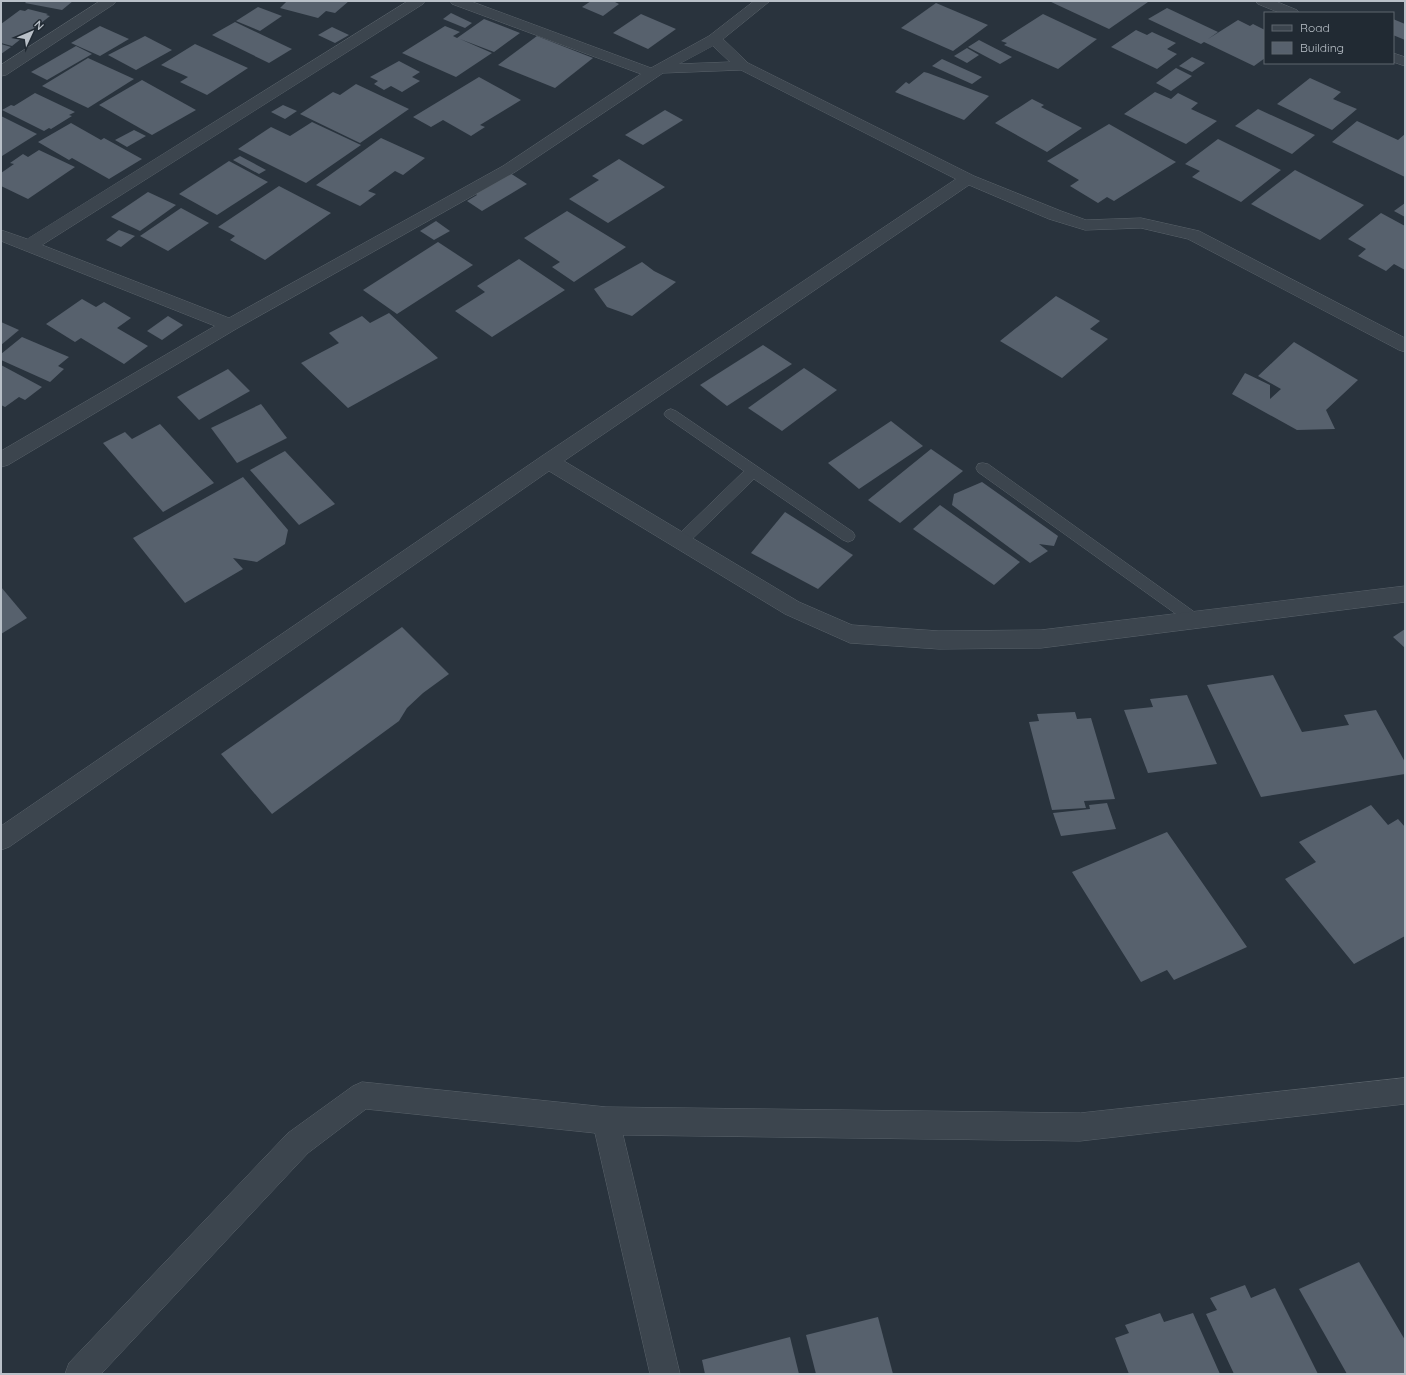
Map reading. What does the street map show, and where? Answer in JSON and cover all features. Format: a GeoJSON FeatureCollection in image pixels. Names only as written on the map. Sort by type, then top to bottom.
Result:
{"type":"FeatureCollection","features":[{"type":"Feature","properties":{"kind":"street"},"geometry":{"type":"LineString","coordinates":[[1,72],[109,1]]}},
{"type":"Feature","properties":{"kind":"street"},"geometry":{"type":"LineString","coordinates":[[28,246],[418,1]]}},
{"type":"Feature","properties":{"kind":"street"},"geometry":{"type":"LineString","coordinates":[[457,1],[656,71],[743,66]]}},
{"type":"Feature","properties":{"kind":"street"},"geometry":{"type":"LineString","coordinates":[[1,460],[230,325],[509,169],[656,71],[714,39],[763,1]]}},
{"type":"Feature","properties":{"kind":"street"},"geometry":{"type":"LineString","coordinates":[[1263,1],[1290,12]]}},
{"type":"Feature","properties":{"kind":"street"},"geometry":{"type":"LineString","coordinates":[[714,39],[743,66],[968,179],[1055,215],[1085,224],[1141,223],[1193,235],[1405,346]]}},
{"type":"Feature","properties":{"kind":"street"},"geometry":{"type":"LineString","coordinates":[[1394,57],[1405,62]]}},
{"type":"Feature","properties":{"kind":"street"},"geometry":{"type":"LineString","coordinates":[[1,839],[549,461],[968,179]]}},
{"type":"Feature","properties":{"kind":"street"},"geometry":{"type":"LineString","coordinates":[[1,235],[230,325]]}},
{"type":"Feature","properties":{"kind":"street"},"geometry":{"type":"LineString","coordinates":[[549,461],[792,608],[850,634],[939,640],[1041,639],[1405,594]]}},
{"type":"Feature","properties":{"kind":"street"},"geometry":{"type":"LineString","coordinates":[[80,1374],[298,1143],[362,1096],[606,1121],[1080,1127],[1405,1091]]}},
{"type":"Feature","properties":{"kind":"street"},"geometry":{"type":"LineString","coordinates":[[606,1121],[665,1374]]}},
{"type":"Feature","properties":{"kind":"lane"},"geometry":{"type":"LineString","coordinates":[[671,414],[848,536]]}},
{"type":"Feature","properties":{"kind":"lane"},"geometry":{"type":"LineString","coordinates":[[983,468],[1194,620]]}},
{"type":"Feature","properties":{"kind":"lane"},"geometry":{"type":"LineString","coordinates":[[681,542],[753,471]]}},
{"type":"Feature","properties":{"kind":"building"},"geometry":{"type":"Polygon","coordinates":[[[27,1],[73,1],[62,10],[25,3],[27,1]]]}},
{"type":"Feature","properties":{"kind":"building"},"geometry":{"type":"Polygon","coordinates":[[[287,1],[349,1],[335,13],[326,11],[318,18],[280,8],[287,1]]]}},
{"type":"Feature","properties":{"kind":"building"},"geometry":{"type":"Polygon","coordinates":[[[591,1],[613,1],[619,4],[603,16],[582,7],[591,1]]]}},
{"type":"Feature","properties":{"kind":"building"},"geometry":{"type":"Polygon","coordinates":[[[1049,1],[1146,1],[1148,2],[1109,29],[1049,1]]]}},
{"type":"Feature","properties":{"kind":"building"},"geometry":{"type":"Polygon","coordinates":[[[936,3],[988,25],[953,51],[901,28],[936,3]]]}},
{"type":"Feature","properties":{"kind":"building"},"geometry":{"type":"Polygon","coordinates":[[[258,7],[282,16],[260,31],[236,21],[258,7]]]}},
{"type":"Feature","properties":{"kind":"building"},"geometry":{"type":"Polygon","coordinates":[[[1167,8],[1218,32],[1208,39],[1238,20],[1250,26],[1253,24],[1264,30],[1264,59],[1254,66],[1204,42],[1201,44],[1148,19],[1167,8]]]}},
{"type":"Feature","properties":{"kind":"building"},"geometry":{"type":"Polygon","coordinates":[[[28,9],[48,14],[46,15],[50,16],[12,46],[1,43],[1,24],[20,10],[25,11],[28,9]]]}},
{"type":"Feature","properties":{"kind":"building"},"geometry":{"type":"Polygon","coordinates":[[[451,13],[472,23],[465,28],[443,19],[451,13]]]}},
{"type":"Feature","properties":{"kind":"building"},"geometry":{"type":"Polygon","coordinates":[[[641,14],[676,29],[648,49],[613,33],[641,14]]]}},
{"type":"Feature","properties":{"kind":"building"},"geometry":{"type":"Polygon","coordinates":[[[1043,14],[1097,39],[1058,69],[1004,45],[1007,43],[1001,41],[1043,14]]]}},
{"type":"Feature","properties":{"kind":"building"},"geometry":{"type":"Polygon","coordinates":[[[484,19],[520,33],[494,52],[460,39],[492,53],[456,77],[402,53],[445,26],[460,32],[453,36],[457,38],[484,19]]]}},
{"type":"Feature","properties":{"kind":"building"},"geometry":{"type":"Polygon","coordinates":[[[1394,19],[1405,24],[1405,40],[1394,35],[1394,19]]]}},
{"type":"Feature","properties":{"kind":"building"},"geometry":{"type":"Polygon","coordinates":[[[235,22],[292,49],[269,63],[212,35],[235,22]]]}},
{"type":"Feature","properties":{"kind":"building"},"geometry":{"type":"Polygon","coordinates":[[[100,26],[129,39],[100,56],[71,43],[100,26]]]}},
{"type":"Feature","properties":{"kind":"building"},"geometry":{"type":"Polygon","coordinates":[[[332,27],[349,35],[335,43],[318,35],[332,27]]]}},
{"type":"Feature","properties":{"kind":"building"},"geometry":{"type":"Polygon","coordinates":[[[1136,30],[1147,35],[1152,32],[1176,43],[1167,49],[1177,54],[1157,69],[1111,47],[1136,30]]]}},
{"type":"Feature","properties":{"kind":"building"},"geometry":{"type":"Polygon","coordinates":[[[145,36],[172,50],[136,70],[108,55],[145,36]]]}},
{"type":"Feature","properties":{"kind":"building"},"geometry":{"type":"Polygon","coordinates":[[[537,36],[593,58],[555,88],[498,65],[537,36]]]}},
{"type":"Feature","properties":{"kind":"building"},"geometry":{"type":"Polygon","coordinates":[[[979,40],[1012,57],[1000,64],[968,47],[979,40]]]}},
{"type":"Feature","properties":{"kind":"building"},"geometry":{"type":"Polygon","coordinates":[[[1,44],[11,47],[1,54],[1,44]]]}},
{"type":"Feature","properties":{"kind":"building"},"geometry":{"type":"Polygon","coordinates":[[[195,44],[248,68],[207,95],[180,82],[188,77],[161,65],[195,44]]]}},
{"type":"Feature","properties":{"kind":"building"},"geometry":{"type":"Polygon","coordinates":[[[76,46],[92,54],[47,80],[31,72],[76,46]]]}},
{"type":"Feature","properties":{"kind":"building"},"geometry":{"type":"Polygon","coordinates":[[[967,48],[979,55],[967,63],[954,56],[967,48]]]}},
{"type":"Feature","properties":{"kind":"building"},"geometry":{"type":"Polygon","coordinates":[[[1192,57],[1205,63],[1192,72],[1179,66],[1192,57]]]}},
{"type":"Feature","properties":{"kind":"building"},"geometry":{"type":"Polygon","coordinates":[[[88,58],[134,79],[88,108],[42,86],[88,58]]]}},
{"type":"Feature","properties":{"kind":"building"},"geometry":{"type":"Polygon","coordinates":[[[942,59],[982,77],[972,84],[932,66],[942,59]]]}},
{"type":"Feature","properties":{"kind":"building"},"geometry":{"type":"Polygon","coordinates":[[[399,61],[420,72],[412,77],[420,81],[402,92],[391,86],[384,90],[374,84],[378,81],[370,77],[399,61]]]}},
{"type":"Feature","properties":{"kind":"building"},"geometry":{"type":"Polygon","coordinates":[[[1176,68],[1192,76],[1171,91],[1156,83],[1176,68]]]}},
{"type":"Feature","properties":{"kind":"building"},"geometry":{"type":"Polygon","coordinates":[[[924,72],[989,96],[964,120],[895,92],[906,82],[909,84],[924,72]]]}},
{"type":"Feature","properties":{"kind":"building"},"geometry":{"type":"Polygon","coordinates":[[[479,77],[521,100],[480,125],[485,127],[471,136],[443,120],[431,127],[413,117],[479,77]]]}},
{"type":"Feature","properties":{"kind":"building"},"geometry":{"type":"Polygon","coordinates":[[[1310,78],[1341,92],[1333,99],[1357,109],[1332,130],[1277,104],[1310,78]]]}},
{"type":"Feature","properties":{"kind":"building"},"geometry":{"type":"Polygon","coordinates":[[[142,80],[196,110],[152,135],[99,105],[142,80]]]}},
{"type":"Feature","properties":{"kind":"building"},"geometry":{"type":"Polygon","coordinates":[[[356,84],[409,109],[360,143],[300,114],[333,92],[340,95],[356,84]]]}},
{"type":"Feature","properties":{"kind":"building"},"geometry":{"type":"Polygon","coordinates":[[[1155,92],[1171,99],[1178,93],[1198,103],[1191,109],[1217,121],[1186,144],[1124,114],[1155,92]]]}},
{"type":"Feature","properties":{"kind":"building"},"geometry":{"type":"Polygon","coordinates":[[[35,93],[75,112],[69,115],[72,116],[51,129],[49,128],[44,131],[2,110],[11,105],[14,106],[35,93]]]}},
{"type":"Feature","properties":{"kind":"building"},"geometry":{"type":"Polygon","coordinates":[[[1032,99],[1044,105],[1041,107],[1082,128],[1047,152],[995,123],[1032,99]]]}},
{"type":"Feature","properties":{"kind":"building"},"geometry":{"type":"Polygon","coordinates":[[[283,105],[297,111],[285,119],[271,112],[283,105]]]}},
{"type":"Feature","properties":{"kind":"building"},"geometry":{"type":"Polygon","coordinates":[[[1258,109],[1315,135],[1292,154],[1235,126],[1258,109]]]}},
{"type":"Feature","properties":{"kind":"building"},"geometry":{"type":"Polygon","coordinates":[[[665,110],[683,120],[643,145],[625,135],[665,110]]]}},
{"type":"Feature","properties":{"kind":"building"},"geometry":{"type":"Polygon","coordinates":[[[1,116],[37,134],[2,156],[1,116]]]}},
{"type":"Feature","properties":{"kind":"building"},"geometry":{"type":"Polygon","coordinates":[[[1357,121],[1398,140],[1405,134],[1405,177],[1332,142],[1357,121]]]}},
{"type":"Feature","properties":{"kind":"building"},"geometry":{"type":"Polygon","coordinates":[[[312,122],[361,145],[306,183],[238,149],[271,127],[290,136],[312,122]]]}},
{"type":"Feature","properties":{"kind":"building"},"geometry":{"type":"Polygon","coordinates":[[[71,123],[101,140],[104,138],[142,159],[109,179],[72,158],[69,160],[38,142],[71,123]]]}},
{"type":"Feature","properties":{"kind":"building"},"geometry":{"type":"Polygon","coordinates":[[[1109,124],[1176,162],[1114,201],[1107,197],[1098,203],[1070,186],[1079,180],[1047,161],[1109,124]]]}},
{"type":"Feature","properties":{"kind":"building"},"geometry":{"type":"Polygon","coordinates":[[[134,130],[146,136],[127,147],[115,140],[134,130]]]}},
{"type":"Feature","properties":{"kind":"building"},"geometry":{"type":"Polygon","coordinates":[[[381,138],[425,158],[403,175],[395,171],[368,191],[376,194],[360,206],[316,185],[381,138]]]}},
{"type":"Feature","properties":{"kind":"building"},"geometry":{"type":"Polygon","coordinates":[[[1218,139],[1281,170],[1241,202],[1192,177],[1200,171],[1185,164],[1218,139]]]}},
{"type":"Feature","properties":{"kind":"building"},"geometry":{"type":"Polygon","coordinates":[[[39,150],[75,167],[28,199],[1,186],[1,173],[14,164],[10,163],[23,154],[28,157],[39,150]]]}},
{"type":"Feature","properties":{"kind":"building"},"geometry":{"type":"Polygon","coordinates":[[[240,156],[266,170],[259,174],[233,160],[240,156]]]}},
{"type":"Feature","properties":{"kind":"building"},"geometry":{"type":"Polygon","coordinates":[[[619,159],[665,187],[608,223],[569,199],[599,180],[592,176],[619,159]]]}},
{"type":"Feature","properties":{"kind":"building"},"geometry":{"type":"Polygon","coordinates":[[[229,161],[268,182],[217,215],[179,194],[229,161]]]}},
{"type":"Feature","properties":{"kind":"building"},"geometry":{"type":"Polygon","coordinates":[[[1295,170],[1364,205],[1320,240],[1251,204],[1295,170]]]}},
{"type":"Feature","properties":{"kind":"building"},"geometry":{"type":"Polygon","coordinates":[[[510,173],[527,184],[482,211],[467,201],[477,195],[475,193],[510,173]]]}},
{"type":"Feature","properties":{"kind":"building"},"geometry":{"type":"Polygon","coordinates":[[[279,186],[331,213],[265,260],[230,240],[235,236],[218,227],[279,186]]]}},
{"type":"Feature","properties":{"kind":"building"},"geometry":{"type":"Polygon","coordinates":[[[148,192],[176,205],[140,231],[111,217],[148,192]]]}},
{"type":"Feature","properties":{"kind":"building"},"geometry":{"type":"Polygon","coordinates":[[[1405,203],[1405,217],[1394,211],[1405,203]]]}},
{"type":"Feature","properties":{"kind":"building"},"geometry":{"type":"Polygon","coordinates":[[[181,208],[209,223],[168,251],[140,236],[181,208]]]}},
{"type":"Feature","properties":{"kind":"building"},"geometry":{"type":"Polygon","coordinates":[[[567,211],[626,247],[574,282],[552,267],[560,262],[524,238],[567,211]]]}},
{"type":"Feature","properties":{"kind":"building"},"geometry":{"type":"Polygon","coordinates":[[[1381,213],[1405,226],[1405,270],[1394,264],[1386,271],[1358,256],[1366,249],[1348,239],[1381,213]]]}},
{"type":"Feature","properties":{"kind":"building"},"geometry":{"type":"Polygon","coordinates":[[[436,221],[450,231],[434,240],[420,231],[436,221]]]}},
{"type":"Feature","properties":{"kind":"building"},"geometry":{"type":"Polygon","coordinates":[[[119,230],[135,236],[121,247],[106,240],[119,230]]]}},
{"type":"Feature","properties":{"kind":"building"},"geometry":{"type":"Polygon","coordinates":[[[438,242],[473,265],[397,314],[363,290],[438,242]]]}},
{"type":"Feature","properties":{"kind":"building"},"geometry":{"type":"Polygon","coordinates":[[[519,259],[565,290],[492,337],[455,311],[485,292],[477,286],[519,259]]]}},
{"type":"Feature","properties":{"kind":"building"},"geometry":{"type":"Polygon","coordinates":[[[642,262],[654,271],[676,282],[632,316],[607,307],[594,289],[642,262]]]}},
{"type":"Feature","properties":{"kind":"building"},"geometry":{"type":"Polygon","coordinates":[[[1056,296],[1100,321],[1090,329],[1108,339],[1062,378],[1000,341],[1056,296]]]}},
{"type":"Feature","properties":{"kind":"building"},"geometry":{"type":"Polygon","coordinates":[[[82,299],[96,307],[104,302],[131,318],[117,328],[148,346],[124,364],[81,338],[75,342],[46,324],[82,299]]]}},
{"type":"Feature","properties":{"kind":"building"},"geometry":{"type":"Polygon","coordinates":[[[389,313],[438,358],[348,408],[301,363],[339,343],[329,333],[362,316],[370,323],[389,313]]]}},
{"type":"Feature","properties":{"kind":"building"},"geometry":{"type":"Polygon","coordinates":[[[168,316],[183,325],[162,340],[147,331],[168,316]]]}},
{"type":"Feature","properties":{"kind":"building"},"geometry":{"type":"Polygon","coordinates":[[[1,322],[19,330],[1,345],[1,322]]]}},
{"type":"Feature","properties":{"kind":"building"},"geometry":{"type":"Polygon","coordinates":[[[22,337],[69,357],[58,366],[64,369],[50,382],[1,360],[1,354],[22,337]]]}},
{"type":"Feature","properties":{"kind":"building"},"geometry":{"type":"Polygon","coordinates":[[[1294,342],[1358,380],[1326,410],[1335,429],[1297,430],[1232,394],[1245,373],[1270,385],[1270,399],[1281,389],[1258,376],[1294,342]]]}},
{"type":"Feature","properties":{"kind":"building"},"geometry":{"type":"Polygon","coordinates":[[[763,345],[792,364],[727,406],[700,385],[763,345]]]}},
{"type":"Feature","properties":{"kind":"building"},"geometry":{"type":"Polygon","coordinates":[[[1,365],[42,387],[25,400],[19,397],[5,407],[1,405],[1,365]]]}},
{"type":"Feature","properties":{"kind":"building"},"geometry":{"type":"Polygon","coordinates":[[[804,368],[837,390],[782,431],[748,408],[804,368]]]}},
{"type":"Feature","properties":{"kind":"building"},"geometry":{"type":"Polygon","coordinates":[[[228,369],[250,391],[199,420],[177,397],[228,369]]]}},
{"type":"Feature","properties":{"kind":"building"},"geometry":{"type":"Polygon","coordinates":[[[261,404],[287,438],[237,463],[211,428],[261,404]]]}},
{"type":"Feature","properties":{"kind":"building"},"geometry":{"type":"Polygon","coordinates":[[[891,421],[923,446],[859,489],[828,463],[891,421]]]}},
{"type":"Feature","properties":{"kind":"building"},"geometry":{"type":"Polygon","coordinates":[[[160,424],[214,483],[163,512],[103,443],[125,432],[132,439],[160,424]]]}},
{"type":"Feature","properties":{"kind":"building"},"geometry":{"type":"Polygon","coordinates":[[[931,449],[963,471],[900,523],[868,500],[931,449]]]}},
{"type":"Feature","properties":{"kind":"building"},"geometry":{"type":"Polygon","coordinates":[[[285,451],[335,504],[299,525],[250,470],[285,451]]]}},
{"type":"Feature","properties":{"kind":"building"},"geometry":{"type":"Polygon","coordinates":[[[243,477],[288,530],[285,544],[257,562],[233,558],[243,569],[185,603],[133,538],[243,477]]]}},
{"type":"Feature","properties":{"kind":"building"},"geometry":{"type":"Polygon","coordinates":[[[982,482],[1058,536],[1054,546],[1039,544],[1048,551],[1030,563],[952,505],[954,494],[982,482]]]}},
{"type":"Feature","properties":{"kind":"building"},"geometry":{"type":"Polygon","coordinates":[[[940,505],[1020,562],[994,585],[913,529],[940,505]]]}},
{"type":"Feature","properties":{"kind":"building"},"geometry":{"type":"Polygon","coordinates":[[[785,512],[853,555],[818,589],[751,553],[785,512]]]}},
{"type":"Feature","properties":{"kind":"building"},"geometry":{"type":"Polygon","coordinates":[[[1,587],[27,618],[1,634],[1,587]]]}},
{"type":"Feature","properties":{"kind":"building"},"geometry":{"type":"Polygon","coordinates":[[[402,627],[449,674],[423,693],[407,708],[399,721],[272,814],[221,754],[402,627]]]}},
{"type":"Feature","properties":{"kind":"building"},"geometry":{"type":"Polygon","coordinates":[[[1405,629],[1405,648],[1393,637],[1405,629]]]}},
{"type":"Feature","properties":{"kind":"building"},"geometry":{"type":"Polygon","coordinates":[[[1273,675],[1302,732],[1349,725],[1344,715],[1376,710],[1405,762],[1405,774],[1261,797],[1207,685],[1273,675]]]}},
{"type":"Feature","properties":{"kind":"building"},"geometry":{"type":"Polygon","coordinates":[[[1187,695],[1217,764],[1148,773],[1124,710],[1153,707],[1150,699],[1187,695]]]}},
{"type":"Feature","properties":{"kind":"building"},"geometry":{"type":"Polygon","coordinates":[[[1075,712],[1077,719],[1091,718],[1115,799],[1084,801],[1086,808],[1052,810],[1029,722],[1039,721],[1037,714],[1075,712]]]}},
{"type":"Feature","properties":{"kind":"building"},"geometry":{"type":"Polygon","coordinates":[[[1107,803],[1116,829],[1061,836],[1053,813],[1090,809],[1089,805],[1107,803]]]}},
{"type":"Feature","properties":{"kind":"building"},"geometry":{"type":"Polygon","coordinates":[[[1371,805],[1388,825],[1398,819],[1405,827],[1405,936],[1354,964],[1285,879],[1316,862],[1299,842],[1371,805]]]}},
{"type":"Feature","properties":{"kind":"building"},"geometry":{"type":"Polygon","coordinates":[[[1167,832],[1247,947],[1174,980],[1167,970],[1141,982],[1072,872],[1167,832]]]}},
{"type":"Feature","properties":{"kind":"building"},"geometry":{"type":"Polygon","coordinates":[[[1359,1262],[1405,1340],[1405,1374],[1347,1374],[1299,1289],[1359,1262]]]}},
{"type":"Feature","properties":{"kind":"building"},"geometry":{"type":"Polygon","coordinates":[[[1245,1285],[1251,1298],[1275,1288],[1318,1374],[1234,1374],[1206,1314],[1217,1310],[1210,1298],[1245,1285]]]}},
{"type":"Feature","properties":{"kind":"building"},"geometry":{"type":"Polygon","coordinates":[[[1160,1313],[1164,1322],[1193,1313],[1220,1374],[1129,1374],[1115,1338],[1129,1333],[1125,1325],[1160,1313]]]}},
{"type":"Feature","properties":{"kind":"building"},"geometry":{"type":"Polygon","coordinates":[[[878,1317],[893,1374],[816,1374],[806,1335],[878,1317]]]}},
{"type":"Feature","properties":{"kind":"building"},"geometry":{"type":"Polygon","coordinates":[[[790,1337],[799,1374],[705,1374],[702,1360],[790,1337]]]}}]}
